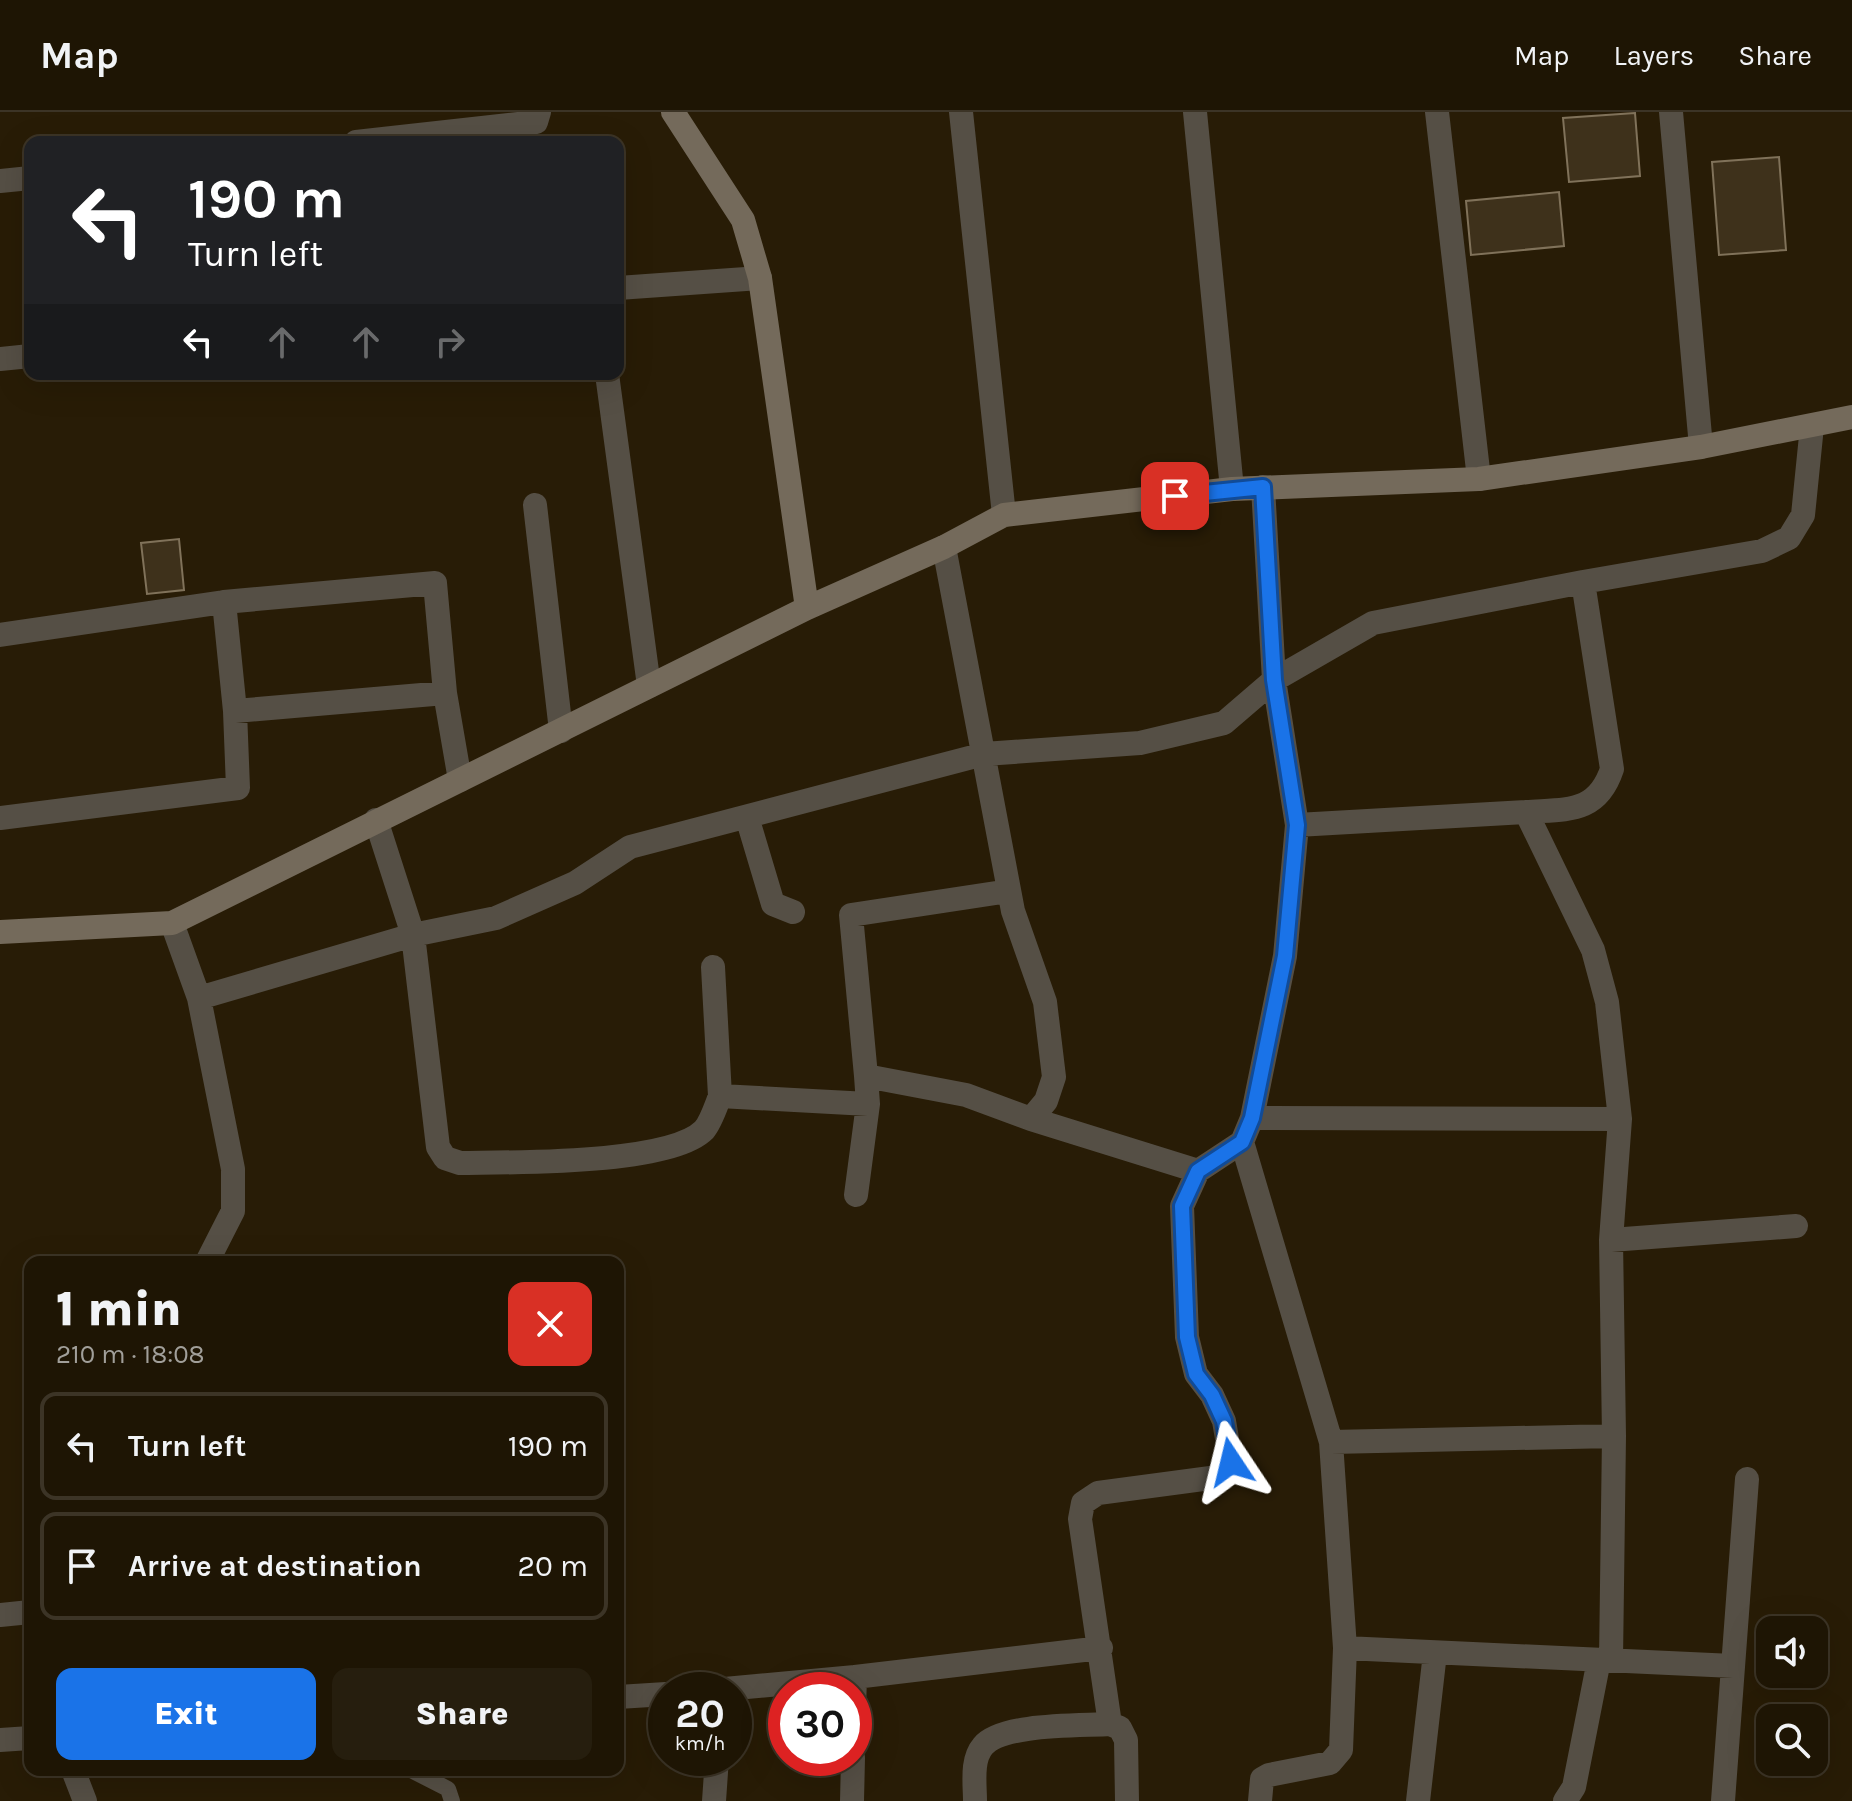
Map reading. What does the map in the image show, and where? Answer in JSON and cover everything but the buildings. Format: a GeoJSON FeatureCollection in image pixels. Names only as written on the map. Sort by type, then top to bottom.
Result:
{"type":"FeatureCollection","features":[{"type":"Feature","properties":{"kind":"street"},"geometry":{"type":"LineString","coordinates":[[410,136],[536,122],[539,112]]}},
{"type":"Feature","properties":{"kind":"street"},"geometry":{"type":"LineString","coordinates":[[673,112],[743,220],[760,278],[807,608]]}},
{"type":"Feature","properties":{"kind":"street"},"geometry":{"type":"LineString","coordinates":[[961,112],[1004,515]]}},
{"type":"Feature","properties":{"kind":"street"},"geometry":{"type":"LineString","coordinates":[[1195,112],[1232,489]]}},
{"type":"Feature","properties":{"kind":"street"},"geometry":{"type":"LineString","coordinates":[[1437,112],[1479,479]]}},
{"type":"Feature","properties":{"kind":"street"},"geometry":{"type":"LineString","coordinates":[[1671,112],[1701,447]]}},
{"type":"Feature","properties":{"kind":"street"},"geometry":{"type":"LineString","coordinates":[[0,181],[24,179]]}},
{"type":"Feature","properties":{"kind":"street"},"geometry":{"type":"LineString","coordinates":[[624,288],[760,278]]}},
{"type":"Feature","properties":{"kind":"street"},"geometry":{"type":"LineString","coordinates":[[0,359],[24,357]]}},
{"type":"Feature","properties":{"kind":"street"},"geometry":{"type":"LineString","coordinates":[[608,380],[649,686]]}},
{"type":"Feature","properties":{"kind":"street"},"geometry":{"type":"LineString","coordinates":[[0,932],[172,923],[807,608],[944,547],[1004,515],[1232,489],[1479,479],[1701,447],[1852,417]]}},
{"type":"Feature","properties":{"kind":"street"},"geometry":{"type":"LineString","coordinates":[[199,998],[413,935],[496,918],[575,883],[630,847],[984,754],[1140,743],[1224,723],[1274,680],[1373,623],[1762,551],[1789,538],[1803,515],[1812,426]]}},
{"type":"Feature","properties":{"kind":"street"},"geometry":{"type":"LineString","coordinates":[[1110,1724],[1080,1519],[1083,1503],[1098,1493],[1218,1477],[1227,1472],[1231,1462],[1224,1421],[1212,1395],[1196,1374],[1187,1337],[1182,1206],[1198,1171],[1242,1142],[1252,1118],[1285,956],[1297,825],[1274,680],[1263,487]]}},
{"type":"Feature","properties":{"kind":"street"},"geometry":{"type":"LineString","coordinates":[[535,505],[561,731]]}},
{"type":"Feature","properties":{"kind":"street"},"geometry":{"type":"LineString","coordinates":[[944,547],[1013,911],[1045,1002],[1054,1077],[1046,1101],[1031,1119]]}},
{"type":"Feature","properties":{"kind":"street"},"geometry":{"type":"LineString","coordinates":[[1297,825],[1581,808],[1605,789],[1612,769],[1583,582]]}},
{"type":"Feature","properties":{"kind":"street"},"geometry":{"type":"LineString","coordinates":[[0,635],[224,602],[435,583],[445,693],[460,780]]}},
{"type":"Feature","properties":{"kind":"street"},"geometry":{"type":"LineString","coordinates":[[0,818],[238,788],[235,711],[224,602]]}},
{"type":"Feature","properties":{"kind":"street"},"geometry":{"type":"LineString","coordinates":[[235,711],[445,693]]}},
{"type":"Feature","properties":{"kind":"street"},"geometry":{"type":"LineString","coordinates":[[1526,812],[1593,950],[1607,1002],[1620,1119],[1611,1240],[1614,1436],[1605,1660],[1574,1787],[1565,1801]]}},
{"type":"Feature","properties":{"kind":"street"},"geometry":{"type":"LineString","coordinates":[[747,817],[773,904],[793,912]]}},
{"type":"Feature","properties":{"kind":"street"},"geometry":{"type":"LineString","coordinates":[[376,820],[413,935],[438,1147],[445,1158],[460,1163],[580,1160],[674,1146],[704,1130],[720,1096],[713,967]]}},
{"type":"Feature","properties":{"kind":"street"},"geometry":{"type":"LineString","coordinates":[[856,1195],[868,1104],[851,915],[1009,891]]}},
{"type":"Feature","properties":{"kind":"street"},"geometry":{"type":"LineString","coordinates":[[172,923],[199,998],[233,1169],[233,1211],[210,1256]]}},
{"type":"Feature","properties":{"kind":"street"},"geometry":{"type":"LineString","coordinates":[[866,1076],[966,1095],[1031,1119],[1198,1171]]}},
{"type":"Feature","properties":{"kind":"street"},"geometry":{"type":"LineString","coordinates":[[720,1096],[868,1104]]}},
{"type":"Feature","properties":{"kind":"street"},"geometry":{"type":"LineString","coordinates":[[1252,1118],[1620,1119]]}},
{"type":"Feature","properties":{"kind":"street"},"geometry":{"type":"LineString","coordinates":[[1242,1142],[1331,1442],[1345,1648],[1341,1750],[1330,1763],[1262,1779],[1260,1801]]}},
{"type":"Feature","properties":{"kind":"street"},"geometry":{"type":"LineString","coordinates":[[1611,1240],[1796,1226]]}},
{"type":"Feature","properties":{"kind":"street"},"geometry":{"type":"LineString","coordinates":[[1331,1442],[1614,1436]]}},
{"type":"Feature","properties":{"kind":"street"},"geometry":{"type":"LineString","coordinates":[[1723,1801],[1747,1479]]}},
{"type":"Feature","properties":{"kind":"street"},"geometry":{"type":"LineString","coordinates":[[0,1615],[24,1613]]}},
{"type":"Feature","properties":{"kind":"street"},"geometry":{"type":"LineString","coordinates":[[872,1675],[1101,1648]]}},
{"type":"Feature","properties":{"kind":"street"},"geometry":{"type":"LineString","coordinates":[[1345,1648],[1733,1666]]}},
{"type":"Feature","properties":{"kind":"street"},"geometry":{"type":"LineString","coordinates":[[1418,1801],[1435,1653]]}},
{"type":"Feature","properties":{"kind":"street"},"geometry":{"type":"LineString","coordinates":[[624,1697],[648,1695]]}},
{"type":"Feature","properties":{"kind":"street"},"geometry":{"type":"LineString","coordinates":[[975,1801],[975,1763],[983,1745],[1006,1732],[1110,1724],[1120,1728],[1126,1740],[1127,1801]]}},
{"type":"Feature","properties":{"kind":"street"},"geometry":{"type":"LineString","coordinates":[[0,1740],[24,1738]]}},
{"type":"Feature","properties":{"kind":"street"},"geometry":{"type":"LineString","coordinates":[[75,1776],[85,1801]]}},
{"type":"Feature","properties":{"kind":"street"},"geometry":{"type":"LineString","coordinates":[[714,1801],[716,1776]]}},
{"type":"Feature","properties":{"kind":"street"},"geometry":{"type":"LineString","coordinates":[[852,1801],[853,1776]]}},
{"type":"Feature","properties":{"kind":"lane"},"geometry":{"type":"LineString","coordinates":[[423,1776],[448,1789],[452,1801]]}},
{"type":"Feature","properties":{"kind":"route"},"geometry":{"type":"LineString","coordinates":[[1175,496],[1263,487],[1274,680],[1297,825],[1285,956],[1252,1118],[1242,1142],[1198,1171],[1182,1206],[1181,1243],[1187,1337],[1196,1374],[1212,1395],[1224,1421],[1231,1462]]}}]}
